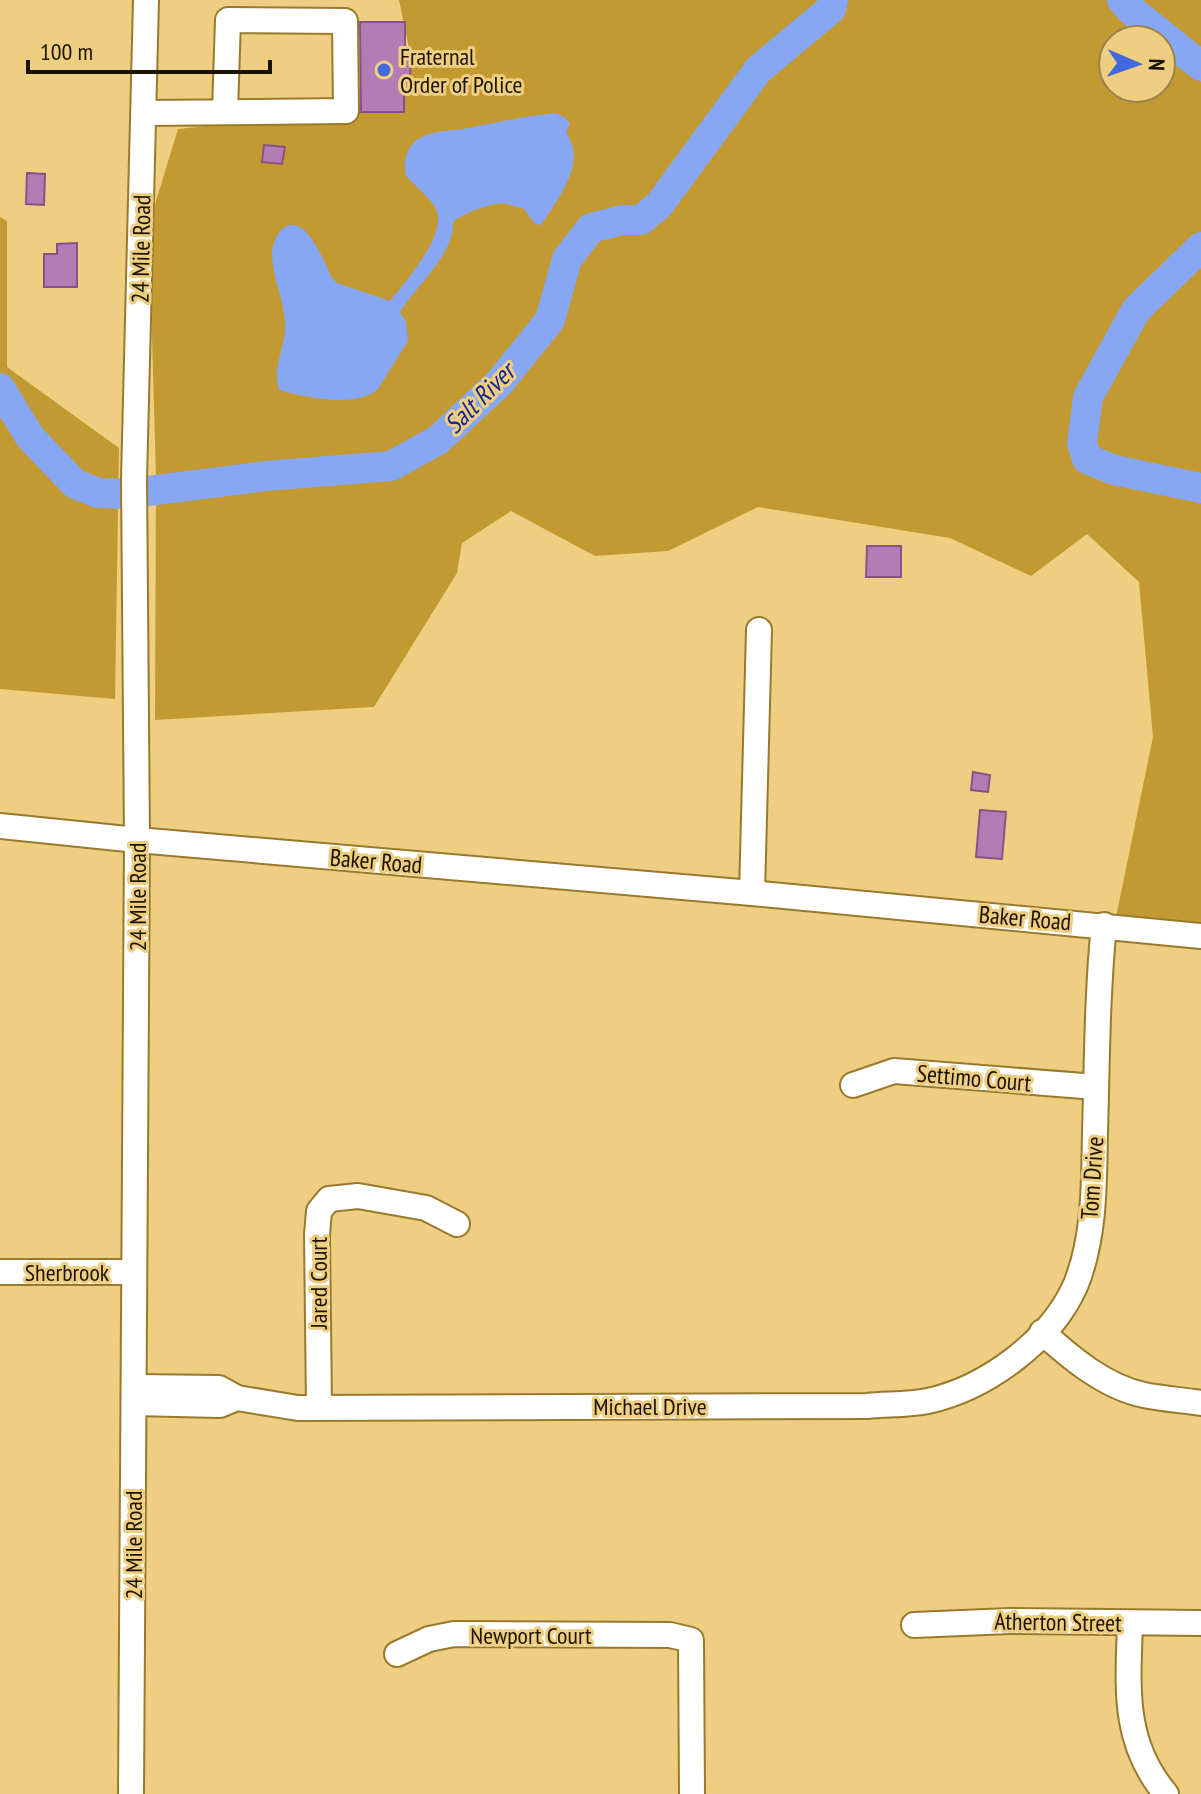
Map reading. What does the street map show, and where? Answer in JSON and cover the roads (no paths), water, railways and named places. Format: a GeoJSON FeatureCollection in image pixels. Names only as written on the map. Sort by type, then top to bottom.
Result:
{"type":"FeatureCollection","features":[{"type":"Feature","properties":{"kind":"street","name":"24 Mile Road"},"geometry":{"type":"LineString","coordinates":[[131,1794],[137,840],[134,479],[146,0]]}},
{"type":"Feature","properties":{"kind":"street"},"geometry":{"type":"LineString","coordinates":[[144,113],[346,111],[345,21],[228,20],[225,111]]}},
{"type":"Feature","properties":{"kind":"street"},"geometry":{"type":"LineString","coordinates":[[752,893],[759,630]]}},
{"type":"Feature","properties":{"kind":"street","name":"Baker Road"},"geometry":{"type":"LineString","coordinates":[[0,826],[1201,936]]}},
{"type":"Feature","properties":{"kind":"street","name":"Tom Drive"},"geometry":{"type":"LineString","coordinates":[[1042,1332],[1056,1319],[1076,1284],[1087,1244],[1093,1191],[1104,925]]}},
{"type":"Feature","properties":{"kind":"street","name":"Settimo Court"},"geometry":{"type":"LineString","coordinates":[[853,1085],[894,1071],[1096,1087]]}},
{"type":"Feature","properties":{"kind":"street","name":"Jared Court"},"geometry":{"type":"LineString","coordinates":[[319,1407],[319,1211],[329,1199],[358,1196],[426,1208],[457,1224]]}},
{"type":"Feature","properties":{"kind":"street","name":"Sherbrook"},"geometry":{"type":"LineString","coordinates":[[0,1272],[134,1272]]}},
{"type":"Feature","properties":{"kind":"street"},"geometry":{"type":"LineString","coordinates":[[1042,1332],[1087,1369],[1113,1383],[1141,1395],[1201,1403]]}},
{"type":"Feature","properties":{"kind":"street","name":"Michael Drive"},"geometry":{"type":"LineString","coordinates":[[134,1395],[220,1405],[237,1398],[298,1408],[851,1406],[926,1402],[964,1390],[1007,1366],[1042,1332]]}},
{"type":"Feature","properties":{"kind":"street","name":"Atherton Street"},"geometry":{"type":"LineString","coordinates":[[914,1625],[1010,1621],[1201,1623]]}},
{"type":"Feature","properties":{"kind":"street"},"geometry":{"type":"LineString","coordinates":[[1130,1623],[1128,1701],[1132,1729],[1152,1777],[1166,1794]]}},
{"type":"Feature","properties":{"kind":"street","name":"Newport Court"},"geometry":{"type":"LineString","coordinates":[[397,1654],[429,1639],[454,1634],[670,1635],[691,1640],[692,1794]]}},
{"type":"Feature","properties":{"kind":"water"},"geometry":{"type":"Polygon","coordinates":[[[556,113],[570,123],[566,133],[574,156],[568,180],[555,204],[541,225],[535,224],[523,208],[503,204],[474,211],[453,222],[448,246],[441,258],[400,312],[406,322],[408,341],[378,389],[357,399],[344,400],[315,398],[279,390],[277,373],[285,323],[272,251],[282,229],[290,225],[299,226],[306,232],[337,283],[390,301],[431,244],[438,219],[436,209],[406,176],[405,160],[412,145],[425,135],[437,132],[556,113]]]}},
{"type":"Feature","properties":{"kind":"waterway","name":"Salt River"},"geometry":{"type":"LineString","coordinates":[[0,388],[30,437],[75,484],[98,493],[125,494],[266,476],[391,466],[438,440],[500,382],[550,320],[567,259],[591,228],[622,220],[641,220],[659,205],[758,70],[831,9],[833,0]]}},
{"type":"Feature","properties":{"kind":"waterway","name":"Salt River"},"geometry":{"type":"LineString","coordinates":[[1122,0],[1201,66]]}},
{"type":"Feature","properties":{"kind":"waterway","name":"Salt River"},"geometry":{"type":"LineString","coordinates":[[1201,247],[1136,310],[1088,397],[1082,443],[1087,459],[1114,470],[1201,488]]}},
{"type":"Feature","properties":{"kind":"place","name":"Fraternal Order of Police"},"geometry":{"type":"Point","coordinates":[384,70]}}]}
